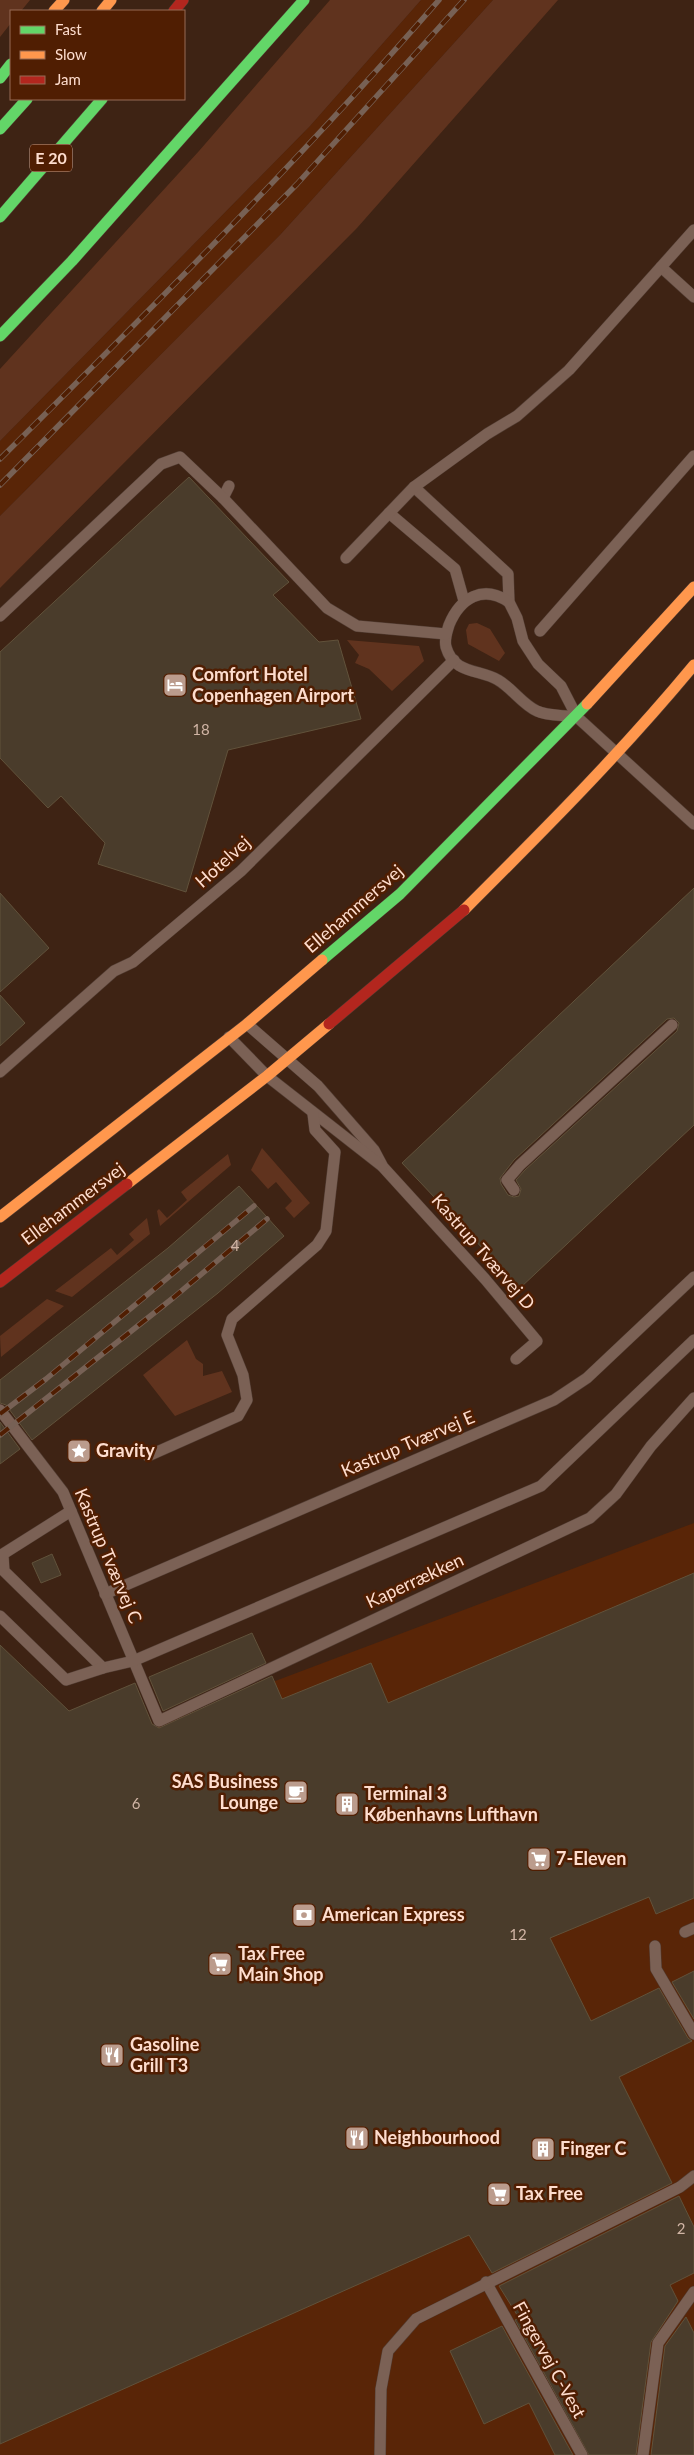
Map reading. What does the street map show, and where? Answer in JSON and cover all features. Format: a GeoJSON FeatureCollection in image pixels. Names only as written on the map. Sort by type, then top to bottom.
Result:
{"type":"FeatureCollection","features":[{"type":"Feature","properties":{"kind":"main road"},"geometry":{"type":"LineString","coordinates":[[55,10],[64,0]]}},
{"type":"Feature","properties":{"kind":"main road"},"geometry":{"type":"LineString","coordinates":[[103,10],[111,0]]}},
{"type":"Feature","properties":{"kind":"main road"},"geometry":{"type":"LineString","coordinates":[[175,10],[183,0]]}},
{"type":"Feature","properties":{"kind":"main road"},"geometry":{"type":"LineString","coordinates":[[0,336],[72,261],[304,0]]}},
{"type":"Feature","properties":{"kind":"main road"},"geometry":{"type":"LineString","coordinates":[[0,78],[10,65]]}},
{"type":"Feature","properties":{"kind":"main road"},"geometry":{"type":"LineString","coordinates":[[0,129],[25,100]]}},
{"type":"Feature","properties":{"kind":"main road","name":"E 20"},"geometry":{"type":"LineString","coordinates":[[0,217],[101,100]]}},
{"type":"Feature","properties":{"kind":"main road","name":"Ellehammersvej"},"geometry":{"type":"LineString","coordinates":[[0,1217],[247,1024],[400,894],[577,717],[694,587]]}},
{"type":"Feature","properties":{"kind":"main road","name":"Ellehammersvej"},"geometry":{"type":"LineString","coordinates":[[0,1282],[267,1076],[452,922],[569,805],[617,754],[694,665]]}},
{"type":"Feature","properties":{"kind":"lane"},"geometry":{"type":"LineString","coordinates":[[346,558],[414,487],[487,434],[517,416],[568,370],[694,230]]}},
{"type":"Feature","properties":{"kind":"lane"},"geometry":{"type":"LineString","coordinates":[[661,267],[694,297]]}},
{"type":"Feature","properties":{"kind":"lane"},"geometry":{"type":"LineString","coordinates":[[540,631],[694,456]]}},
{"type":"Feature","properties":{"kind":"lane"},"geometry":{"type":"LineString","coordinates":[[0,616],[161,464],[180,457],[223,498],[327,608],[357,626],[446,634]]}},
{"type":"Feature","properties":{"kind":"lane"},"geometry":{"type":"LineString","coordinates":[[223,498],[229,486]]}},
{"type":"Feature","properties":{"kind":"lane"},"geometry":{"type":"LineString","coordinates":[[414,487],[508,574],[509,602],[530,653],[561,686],[577,717],[694,824]]}},
{"type":"Feature","properties":{"kind":"lane"},"geometry":{"type":"LineString","coordinates":[[390,513],[456,569],[464,601]]}},
{"type":"Feature","properties":{"kind":"lane"},"geometry":{"type":"LineString","coordinates":[[509,602],[492,594],[473,596],[464,601],[452,617],[446,634],[446,647],[454,660],[469,672],[498,679],[537,712],[577,717]]}},
{"type":"Feature","properties":{"kind":"lane","name":"Hotelvej"},"geometry":{"type":"LineString","coordinates":[[0,1072],[114,971],[133,962],[241,871],[454,660]]}},
{"type":"Feature","properties":{"kind":"lane","name":"Kastrup Tværvej D"},"geometry":{"type":"LineString","coordinates":[[247,1024],[318,1086],[374,1150],[383,1167]]}},
{"type":"Feature","properties":{"kind":"lane"},"geometry":{"type":"LineString","coordinates":[[514,1190],[507,1180],[520,1165],[672,1025]]}},
{"type":"Feature","properties":{"kind":"lane","name":"Kastrup Tværvej D"},"geometry":{"type":"LineString","coordinates":[[229,1037],[267,1076],[300,1101],[313,1114],[383,1167],[485,1279],[537,1340],[516,1359]]}},
{"type":"Feature","properties":{"kind":"lane"},"geometry":{"type":"LineString","coordinates":[[148,1456],[238,1416],[247,1400],[243,1375],[227,1335],[232,1320],[317,1245],[326,1231],[335,1152],[315,1130],[313,1114]]}},
{"type":"Feature","properties":{"kind":"lane","name":"Kastrup Tværvej E"},"geometry":{"type":"LineString","coordinates":[[105,1594],[554,1400],[587,1378],[694,1277]]}},
{"type":"Feature","properties":{"kind":"lane","name":"Kaperrækken"},"geometry":{"type":"LineString","coordinates":[[0,1616],[66,1680],[103,1668],[136,1666],[541,1486],[694,1340]]}},
{"type":"Feature","properties":{"kind":"lane","name":"Kaperrækken"},"geometry":{"type":"LineString","coordinates":[[136,1666],[159,1721],[590,1518],[616,1494],[650,1446],[694,1398]]}},
{"type":"Feature","properties":{"kind":"lane","name":"Kastrup Tværvej C"},"geometry":{"type":"LineString","coordinates":[[0,1410],[63,1492],[136,1666]]}},
{"type":"Feature","properties":{"kind":"lane"},"geometry":{"type":"LineString","coordinates":[[71,1511],[2,1556],[4,1571],[103,1668]]}},
{"type":"Feature","properties":{"kind":"lane"},"geometry":{"type":"LineString","coordinates":[[655,1946],[656,1970],[694,2034]]}},
{"type":"Feature","properties":{"kind":"lane"},"geometry":{"type":"LineString","coordinates":[[380,2455],[381,2390],[388,2351],[416,2319],[486,2282],[680,2187],[694,2176]]}},
{"type":"Feature","properties":{"kind":"lane","name":"Fingervej C-Vest"},"geometry":{"type":"LineString","coordinates":[[486,2282],[582,2455]]}},
{"type":"Feature","properties":{"kind":"lane"},"geometry":{"type":"LineString","coordinates":[[643,2455],[658,2344],[694,2292]]}},
{"type":"Feature","properties":{"kind":"shaded area"},"geometry":{"type":"Polygon","coordinates":[[[0,0],[30,0],[22,10],[10,10],[10,24],[0,37],[0,0]]]}},
{"type":"Feature","properties":{"kind":"shaded area"},"geometry":{"type":"Polygon","coordinates":[[[330,0],[421,0],[310,126],[0,441],[0,369],[199,151],[330,0]]]}},
{"type":"Feature","properties":{"kind":"shaded area"},"geometry":{"type":"Polygon","coordinates":[[[421,0],[493,0],[280,235],[0,516],[0,441],[310,126],[421,0]]]}},
{"type":"Feature","properties":{"kind":"shaded area"},"geometry":{"type":"Polygon","coordinates":[[[493,0],[558,0],[357,228],[0,588],[0,516],[280,235],[493,0]]]}},
{"type":"Feature","properties":{"kind":"shaded area"},"geometry":{"type":"Polygon","coordinates":[[[477,623],[490,629],[505,653],[499,661],[468,644],[466,630],[469,624],[477,623]]]}},
{"type":"Feature","properties":{"kind":"shaded area"},"geometry":{"type":"Polygon","coordinates":[[[347,640],[419,646],[424,661],[392,691],[369,669],[355,663],[359,655],[347,640]]]}},
{"type":"Feature","properties":{"kind":"shaded area"},"geometry":{"type":"Polygon","coordinates":[[[262,1148],[310,1203],[294,1218],[285,1208],[292,1201],[276,1182],[268,1189],[251,1170],[262,1148]]]}},
{"type":"Feature","properties":{"kind":"shaded area"},"geometry":{"type":"Polygon","coordinates":[[[228,1154],[231,1165],[160,1226],[157,1211],[159,1209],[167,1218],[187,1200],[181,1192],[228,1154]]]}},
{"type":"Feature","properties":{"kind":"shaded area"},"geometry":{"type":"Polygon","coordinates":[[[147,1218],[150,1234],[72,1297],[55,1291],[111,1248],[117,1255],[134,1240],[129,1234],[147,1218]]]}},
{"type":"Feature","properties":{"kind":"shaded area"},"geometry":{"type":"Polygon","coordinates":[[[47,1299],[64,1306],[1,1357],[0,1336],[47,1299]]]}},
{"type":"Feature","properties":{"kind":"shaded area"},"geometry":{"type":"Polygon","coordinates":[[[187,1340],[196,1359],[203,1364],[203,1376],[222,1371],[232,1392],[175,1416],[143,1375],[187,1340]]]}},
{"type":"Feature","properties":{"kind":"shaded area"},"geometry":{"type":"Polygon","coordinates":[[[694,1523],[694,2455],[0,2455],[0,1785],[694,1523]]]}},
{"type":"Feature","properties":{"kind":"building","name":"Comfort Hotel Copenhagen Airport"},"geometry":{"type":"Polygon","coordinates":[[[189,477],[289,582],[273,595],[319,642],[338,640],[361,719],[228,750],[186,892],[98,864],[105,843],[61,796],[48,808],[0,758],[0,652],[189,477]]]}},
{"type":"Feature","properties":{"kind":"building"},"geometry":{"type":"Polygon","coordinates":[[[694,888],[694,1125],[520,1288],[402,1163],[694,888]],[[674,1018],[667,1019],[514,1160],[500,1178],[501,1184],[508,1195],[519,1196],[521,1189],[516,1180],[525,1170],[677,1031],[679,1023],[674,1018]]]}},
{"type":"Feature","properties":{"kind":"building"},"geometry":{"type":"Polygon","coordinates":[[[0,893],[49,948],[0,992],[0,893]]]}},
{"type":"Feature","properties":{"kind":"building"},"geometry":{"type":"Polygon","coordinates":[[[0,995],[25,1023],[0,1046],[0,995]]]}},
{"type":"Feature","properties":{"kind":"building"},"geometry":{"type":"Polygon","coordinates":[[[239,1186],[284,1236],[218,1293],[32,1440],[6,1405],[0,1403],[0,1380],[168,1248],[239,1186]]]}},
{"type":"Feature","properties":{"kind":"building"},"geometry":{"type":"Polygon","coordinates":[[[0,1422],[20,1449],[0,1464],[0,1422]]]}},
{"type":"Feature","properties":{"kind":"building"},"geometry":{"type":"Polygon","coordinates":[[[52,1554],[61,1575],[41,1583],[32,1563],[52,1554]]]}},
{"type":"Feature","properties":{"kind":"building"},"geometry":{"type":"Polygon","coordinates":[[[694,1573],[694,1898],[656,1914],[649,1897],[550,1938],[591,2021],[659,1988],[688,2038],[692,2041],[619,2077],[672,2183],[492,2273],[469,2235],[0,2444],[0,1645],[69,1711],[135,1683],[152,1724],[159,1728],[272,1676],[282,1699],[371,1663],[388,1703],[694,1573]]]}},
{"type":"Feature","properties":{"kind":"building"},"geometry":{"type":"Polygon","coordinates":[[[252,1633],[266,1663],[163,1711],[149,1677],[252,1633]]]}},
{"type":"Feature","properties":{"kind":"building"},"geometry":{"type":"Polygon","coordinates":[[[694,1971],[694,2019],[672,1982],[694,1971]]]}},
{"type":"Feature","properties":{"kind":"building"},"geometry":{"type":"Polygon","coordinates":[[[679,2196],[694,2227],[694,2273],[670,2285],[678,2301],[651,2342],[636,2455],[589,2455],[515,2320],[519,2318],[499,2286],[679,2196]]]}},
{"type":"Feature","properties":{"kind":"building"},"geometry":{"type":"Polygon","coordinates":[[[686,2317],[694,2333],[694,2455],[651,2455],[665,2346],[686,2317]]]}},
{"type":"Feature","properties":{"kind":"building"},"geometry":{"type":"Polygon","coordinates":[[[502,2326],[573,2455],[555,2455],[529,2403],[484,2424],[450,2351],[502,2326]]]}},
{"type":"Feature","properties":{"kind":"railway"},"geometry":{"type":"LineString","coordinates":[[0,459],[279,176],[439,0]]}},
{"type":"Feature","properties":{"kind":"railway"},"geometry":{"type":"LineString","coordinates":[[0,485],[297,184],[464,0]]}},
{"type":"Feature","properties":{"kind":"railway"},"geometry":{"type":"LineString","coordinates":[[0,1414],[46,1379],[254,1206]]}},
{"type":"Feature","properties":{"kind":"railway"},"geometry":{"type":"LineString","coordinates":[[0,1435],[173,1298],[267,1219]]}},
{"type":"Feature","properties":{"kind":"traffic: fast"},"geometry":{"type":"LineString","coordinates":[[0,336],[72,261],[304,0]]}},
{"type":"Feature","properties":{"kind":"traffic: fast"},"geometry":{"type":"LineString","coordinates":[[0,78],[10,65]]}},
{"type":"Feature","properties":{"kind":"traffic: fast"},"geometry":{"type":"LineString","coordinates":[[0,129],[26,100]]}},
{"type":"Feature","properties":{"kind":"traffic: fast"},"geometry":{"type":"LineString","coordinates":[[0,217],[101,100]]}},
{"type":"Feature","properties":{"kind":"traffic: fast"},"geometry":{"type":"LineString","coordinates":[[322,960],[400,894],[587,704]]}},
{"type":"Feature","properties":{"kind":"traffic: slow"},"geometry":{"type":"LineString","coordinates":[[55,10],[64,0]]}},
{"type":"Feature","properties":{"kind":"traffic: slow"},"geometry":{"type":"LineString","coordinates":[[103,10],[111,0]]}},
{"type":"Feature","properties":{"kind":"traffic: slow"},"geometry":{"type":"LineString","coordinates":[[587,704],[694,587]]}},
{"type":"Feature","properties":{"kind":"traffic: slow"},"geometry":{"type":"LineString","coordinates":[[464,910],[553,821],[694,665]]}},
{"type":"Feature","properties":{"kind":"traffic: slow"},"geometry":{"type":"LineString","coordinates":[[0,1217],[247,1024],[322,960]]}},
{"type":"Feature","properties":{"kind":"traffic: slow"},"geometry":{"type":"LineString","coordinates":[[127,1184],[267,1076],[329,1024]]}},
{"type":"Feature","properties":{"kind":"traffic: jam"},"geometry":{"type":"LineString","coordinates":[[175,10],[183,0]]}},
{"type":"Feature","properties":{"kind":"traffic: jam"},"geometry":{"type":"LineString","coordinates":[[329,1024],[464,910]]}},
{"type":"Feature","properties":{"kind":"traffic: jam"},"geometry":{"type":"LineString","coordinates":[[0,1282],[127,1184]]}},
{"type":"Feature","properties":{"kind":"place","name":"Comfort Hotel Copenhagen Airport"},"geometry":{"type":"Point","coordinates":[175,685]}},
{"type":"Feature","properties":{"kind":"place","name":"Gravity"},"geometry":{"type":"Point","coordinates":[79,1451]}},
{"type":"Feature","properties":{"kind":"place","name":"SAS Business Lounge"},"geometry":{"type":"Point","coordinates":[296,1792]}},
{"type":"Feature","properties":{"kind":"place","name":"Terminal 3 Københavns Lufthavn"},"geometry":{"type":"Point","coordinates":[347,1804]}},
{"type":"Feature","properties":{"kind":"place","name":"7-Eleven"},"geometry":{"type":"Point","coordinates":[539,1859]}},
{"type":"Feature","properties":{"kind":"place","name":"American Express"},"geometry":{"type":"Point","coordinates":[304,1915]}},
{"type":"Feature","properties":{"kind":"place","name":"Tax Free Main Shop"},"geometry":{"type":"Point","coordinates":[220,1964]}},
{"type":"Feature","properties":{"kind":"place","name":"Gasoline Grill T3"},"geometry":{"type":"Point","coordinates":[112,2055]}},
{"type":"Feature","properties":{"kind":"place","name":"Neighbourhood"},"geometry":{"type":"Point","coordinates":[357,2138]}},
{"type":"Feature","properties":{"kind":"place","name":"Finger C"},"geometry":{"type":"Point","coordinates":[543,2149]}},
{"type":"Feature","properties":{"kind":"place","name":"Tax Free"},"geometry":{"type":"Point","coordinates":[499,2194]}}]}
